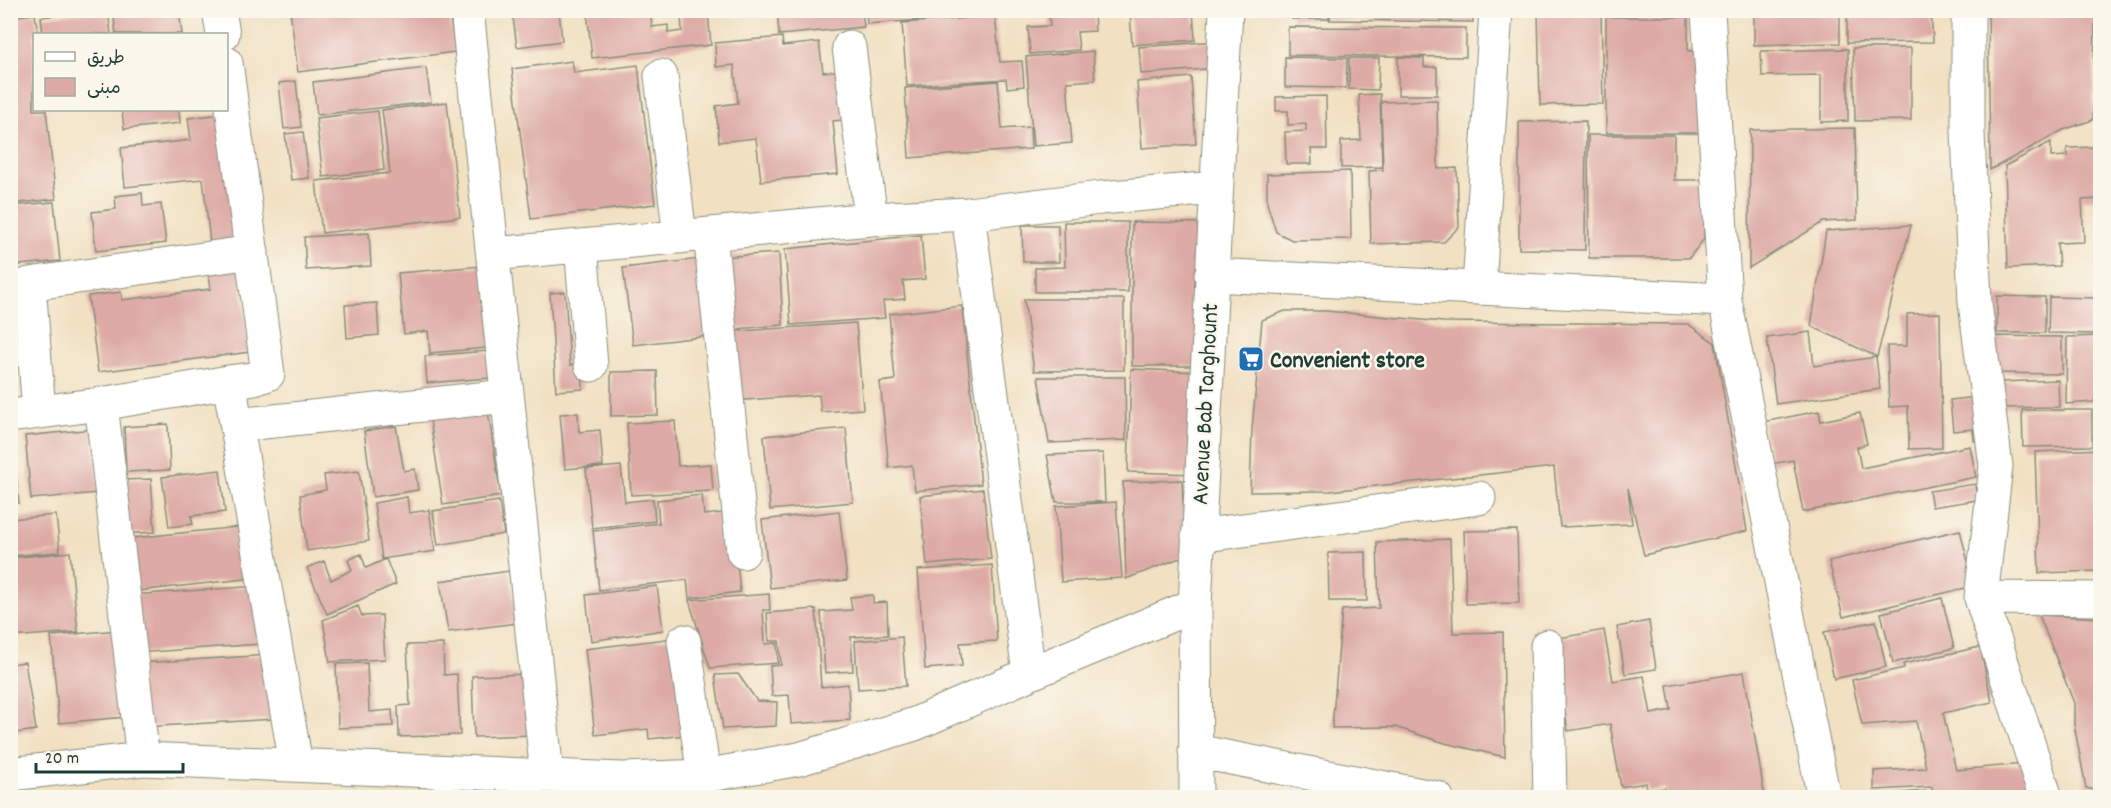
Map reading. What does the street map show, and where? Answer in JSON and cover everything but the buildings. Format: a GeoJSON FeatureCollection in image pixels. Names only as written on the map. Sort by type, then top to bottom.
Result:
{"type":"FeatureCollection","features":[{"type":"Feature","properties":{"kind":"street"},"geometry":{"type":"LineString","coordinates":[[219,10],[223,33]]}},
{"type":"Feature","properties":{"kind":"street"},"geometry":{"type":"LineString","coordinates":[[467,10],[547,775]]}},
{"type":"Feature","properties":{"kind":"street","name":"Avenue Bab Targhount"},"geometry":{"type":"LineString","coordinates":[[1196,798],[1195,605],[1226,10]]}},
{"type":"Feature","properties":{"kind":"street"},"geometry":{"type":"LineString","coordinates":[[1479,288],[1496,10]]}},
{"type":"Feature","properties":{"kind":"street"},"geometry":{"type":"LineString","coordinates":[[1708,10],[1725,300],[1824,798]]}},
{"type":"Feature","properties":{"kind":"street"},"geometry":{"type":"LineString","coordinates":[[1968,10],[1968,132],[1975,303],[1996,466],[1981,598],[2046,798]]}},
{"type":"Feature","properties":{"kind":"street"},"geometry":{"type":"LineString","coordinates":[[849,47],[871,219]]}},
{"type":"Feature","properties":{"kind":"street"},"geometry":{"type":"LineString","coordinates":[[661,76],[695,236],[743,552]]}},
{"type":"Feature","properties":{"kind":"street"},"geometry":{"type":"LineString","coordinates":[[228,78],[252,252],[268,374],[254,379],[25,414],[28,284],[252,252]]}},
{"type":"Feature","properties":{"kind":"street"},"geometry":{"type":"LineString","coordinates":[[493,254],[871,219],[968,214],[1100,198],[1215,188]]}},
{"type":"Feature","properties":{"kind":"street"},"geometry":{"type":"LineString","coordinates":[[968,214],[1029,674]]}},
{"type":"Feature","properties":{"kind":"street"},"geometry":{"type":"LineString","coordinates":[[581,246],[591,365]]}},
{"type":"Feature","properties":{"kind":"street"},"geometry":{"type":"LineString","coordinates":[[1211,275],[1725,300]]}},
{"type":"Feature","properties":{"kind":"street"},"geometry":{"type":"LineString","coordinates":[[228,382],[296,765]]}},
{"type":"Feature","properties":{"kind":"street"},"geometry":{"type":"LineString","coordinates":[[237,425],[507,396]]}},
{"type":"Feature","properties":{"kind":"street"},"geometry":{"type":"LineString","coordinates":[[101,404],[143,759]]}},
{"type":"Feature","properties":{"kind":"street"},"geometry":{"type":"LineString","coordinates":[[1198,536],[1479,498]]}},
{"type":"Feature","properties":{"kind":"street"},"geometry":{"type":"LineString","coordinates":[[1981,598],[2100,599]]}},
{"type":"Feature","properties":{"kind":"street"},"geometry":{"type":"LineString","coordinates":[[10,774],[143,759],[623,779],[704,776],[800,759],[915,724],[1195,605]]}},
{"type":"Feature","properties":{"kind":"street"},"geometry":{"type":"LineString","coordinates":[[684,641],[704,776]]}},
{"type":"Feature","properties":{"kind":"street"},"geometry":{"type":"LineString","coordinates":[[1546,646],[1550,798]]}},
{"type":"Feature","properties":{"kind":"street"},"geometry":{"type":"LineString","coordinates":[[1195,751],[1437,798]]}},
{"type":"Feature","properties":{"kind":"place","name":"Convenient store"},"geometry":{"type":"Point","coordinates":[1251,359]}}]}
